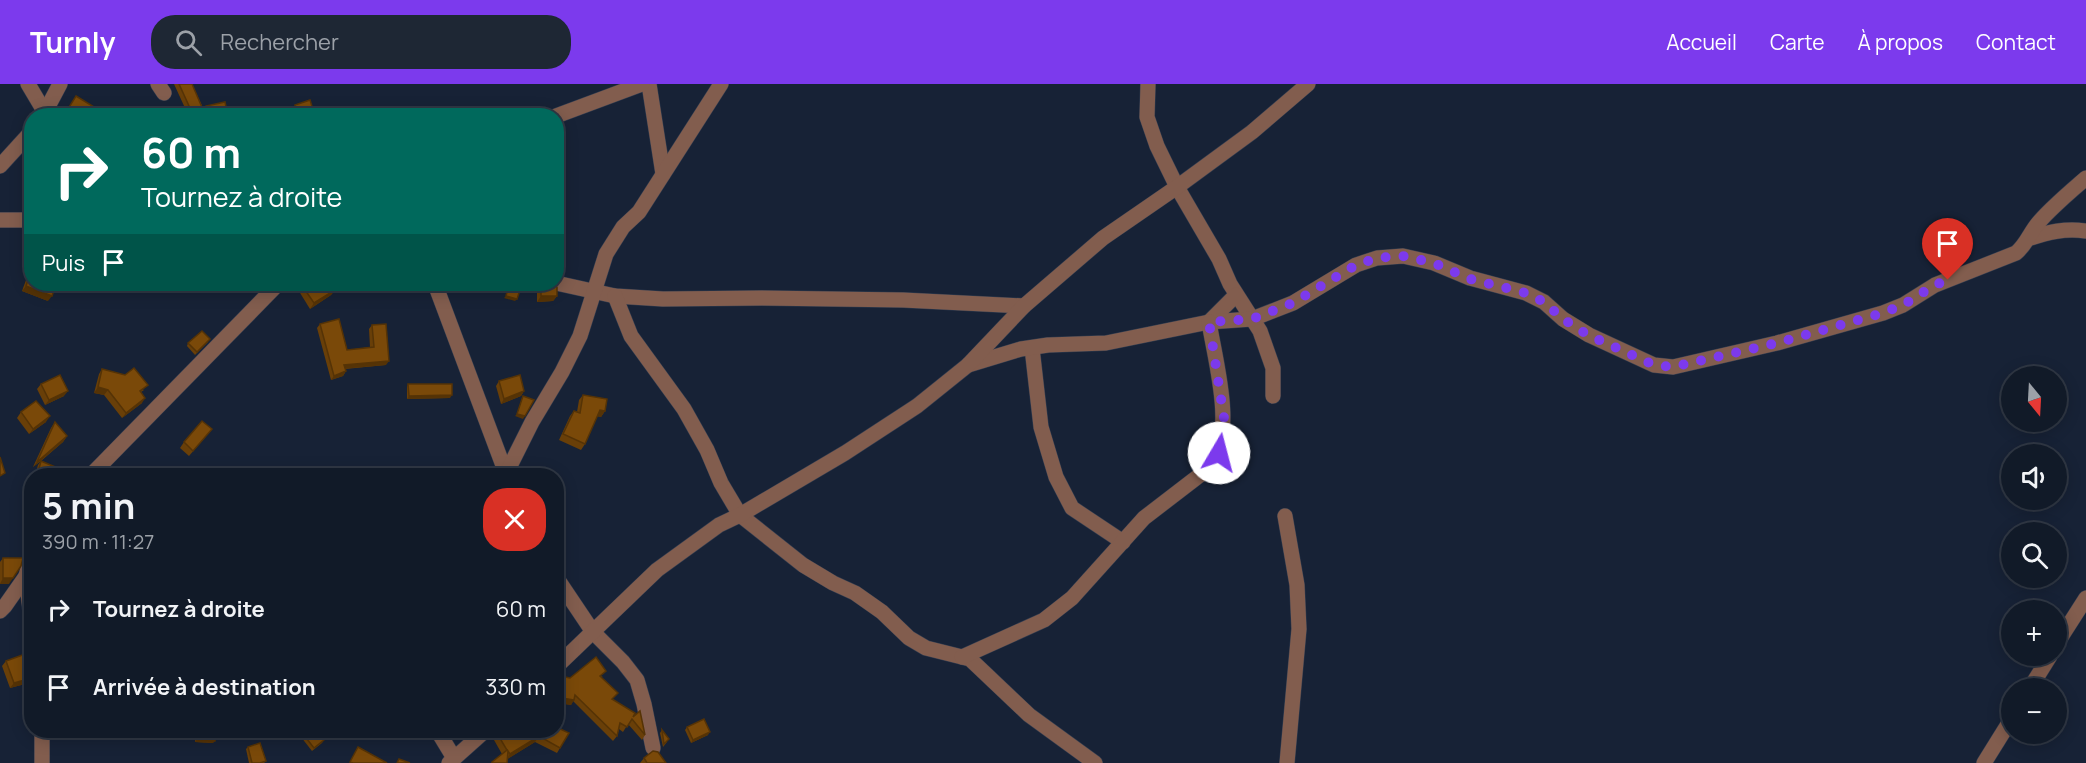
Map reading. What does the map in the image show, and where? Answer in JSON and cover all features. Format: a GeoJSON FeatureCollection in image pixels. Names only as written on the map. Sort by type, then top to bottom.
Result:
{"type":"FeatureCollection","features":[{"type":"Feature","properties":{"kind":"street"},"geometry":{"type":"LineString","coordinates":[[28,84],[42,108]]}},
{"type":"Feature","properties":{"kind":"street"},"geometry":{"type":"LineString","coordinates":[[48,108],[60,84]]}},
{"type":"Feature","properties":{"kind":"street"},"geometry":{"type":"LineString","coordinates":[[564,113],[642,84]]}},
{"type":"Feature","properties":{"kind":"street"},"geometry":{"type":"LineString","coordinates":[[649,84],[663,174]]}},
{"type":"Feature","properties":{"kind":"street"},"geometry":{"type":"LineString","coordinates":[[509,468],[579,336],[606,254],[623,227],[639,212],[721,84]]}},
{"type":"Feature","properties":{"kind":"street"},"geometry":{"type":"LineString","coordinates":[[1148,84],[1147,117],[1157,146],[1177,187],[1219,259],[1236,295],[1260,332],[1272,368],[1273,396]]}},
{"type":"Feature","properties":{"kind":"street"},"geometry":{"type":"LineString","coordinates":[[564,659],[657,570],[719,525],[740,516],[845,453],[917,406],[968,365],[1024,306],[1103,238],[1252,132],[1308,84]]}},
{"type":"Feature","properties":{"kind":"street"},"geometry":{"type":"LineString","coordinates":[[0,166],[24,140]]}},
{"type":"Feature","properties":{"kind":"street"},"geometry":{"type":"LineString","coordinates":[[968,365],[1032,348],[1106,343],[1209,322],[1252,319],[1293,303],[1356,265],[1377,258],[1403,256],[1434,263],[1470,279],[1526,293],[1544,302],[1563,319],[1588,335],[1645,362],[1673,367],[1777,343],[1883,313],[1903,305],[1935,285],[2005,259],[2025,245],[2037,224],[2086,178]]}},
{"type":"Feature","properties":{"kind":"street"},"geometry":{"type":"LineString","coordinates":[[0,220],[24,220]]}},
{"type":"Feature","properties":{"kind":"street"},"geometry":{"type":"LineString","coordinates":[[2028,239],[2071,229],[2086,231]]}},
{"type":"Feature","properties":{"kind":"street"},"geometry":{"type":"LineString","coordinates":[[564,285],[615,296],[663,299],[903,300],[1024,306]]}},
{"type":"Feature","properties":{"kind":"street"},"geometry":{"type":"LineString","coordinates":[[98,468],[271,291]]}},
{"type":"Feature","properties":{"kind":"street"},"geometry":{"type":"LineString","coordinates":[[438,291],[503,468]]}},
{"type":"Feature","properties":{"kind":"street"},"geometry":{"type":"LineString","coordinates":[[1209,322],[1236,295]]}},
{"type":"Feature","properties":{"kind":"street"},"geometry":{"type":"LineString","coordinates":[[615,296],[631,336],[684,409],[740,516],[803,565],[855,593],[882,612],[909,638],[926,648],[970,659],[1029,715],[1095,763]]}},
{"type":"Feature","properties":{"kind":"street"},"geometry":{"type":"LineString","coordinates":[[962,657],[1044,620],[1072,598],[1144,518],[1213,465],[1219,453],[1224,418],[1209,322]]}},
{"type":"Feature","properties":{"kind":"street"},"geometry":{"type":"LineString","coordinates":[[1032,348],[1041,427],[1056,477],[1072,507],[1123,542]]}},
{"type":"Feature","properties":{"kind":"street"},"geometry":{"type":"LineString","coordinates":[[1285,516],[1297,585],[1299,629],[1287,763]]}},
{"type":"Feature","properties":{"kind":"street"},"geometry":{"type":"LineString","coordinates":[[0,611],[24,579]]}},
{"type":"Feature","properties":{"kind":"street"},"geometry":{"type":"LineString","coordinates":[[564,589],[592,633],[623,662],[637,680],[653,748]]}},
{"type":"Feature","properties":{"kind":"street"},"geometry":{"type":"LineString","coordinates":[[2067,628],[2086,598]]}},
{"type":"Feature","properties":{"kind":"street"},"geometry":{"type":"LineString","coordinates":[[1984,763],[2001,736]]}},
{"type":"Feature","properties":{"kind":"street"},"geometry":{"type":"LineString","coordinates":[[42,738],[42,763]]}},
{"type":"Feature","properties":{"kind":"street"},"geometry":{"type":"LineString","coordinates":[[441,738],[452,760],[477,738]]}},
{"type":"Feature","properties":{"kind":"building"},"geometry":{"type":"Polygon","coordinates":[[[179,84],[192,84],[202,108],[186,108],[189,106],[179,84]]]}},
{"type":"Feature","properties":{"kind":"building"},"geometry":{"type":"Polygon","coordinates":[[[76,96],[96,108],[68,108],[76,96]]]}},
{"type":"Feature","properties":{"kind":"building"},"geometry":{"type":"Polygon","coordinates":[[[310,100],[312,108],[296,108],[295,105],[310,100]]]}},
{"type":"Feature","properties":{"kind":"building"},"geometry":{"type":"Polygon","coordinates":[[[225,102],[226,108],[206,108],[206,106],[225,102]]]}},
{"type":"Feature","properties":{"kind":"building"},"geometry":{"type":"Polygon","coordinates":[[[39,291],[54,291],[52,296],[39,291]]]}},
{"type":"Feature","properties":{"kind":"building"},"geometry":{"type":"Polygon","coordinates":[[[306,291],[333,291],[314,303],[306,291]]]}},
{"type":"Feature","properties":{"kind":"building"},"geometry":{"type":"Polygon","coordinates":[[[507,291],[520,291],[517,299],[506,296],[507,291]]]}},
{"type":"Feature","properties":{"kind":"building"},"geometry":{"type":"Polygon","coordinates":[[[541,291],[557,291],[557,296],[541,296],[541,291]]]}},
{"type":"Feature","properties":{"kind":"building"},"geometry":{"type":"Polygon","coordinates":[[[339,319],[347,350],[374,347],[372,325],[386,324],[389,361],[344,365],[346,371],[334,376],[320,324],[339,319]]]}},
{"type":"Feature","properties":{"kind":"building"},"geometry":{"type":"Polygon","coordinates":[[[202,331],[210,339],[197,352],[188,343],[202,331]]]}},
{"type":"Feature","properties":{"kind":"building"},"geometry":{"type":"Polygon","coordinates":[[[134,368],[148,385],[140,391],[145,398],[126,413],[108,390],[98,387],[102,369],[125,375],[134,368]]]}},
{"type":"Feature","properties":{"kind":"building"},"geometry":{"type":"Polygon","coordinates":[[[60,375],[68,391],[49,400],[41,384],[60,375]]]}},
{"type":"Feature","properties":{"kind":"building"},"geometry":{"type":"Polygon","coordinates":[[[520,375],[524,391],[504,399],[499,381],[520,375]]]}},
{"type":"Feature","properties":{"kind":"building"},"geometry":{"type":"Polygon","coordinates":[[[408,384],[452,384],[452,395],[409,396],[408,384]]]}},
{"type":"Feature","properties":{"kind":"building"},"geometry":{"type":"Polygon","coordinates":[[[583,395],[607,399],[605,411],[600,410],[585,444],[563,434],[574,411],[580,413],[583,395]]]}},
{"type":"Feature","properties":{"kind":"building"},"geometry":{"type":"Polygon","coordinates":[[[523,396],[534,400],[525,416],[517,414],[523,396]]]}},
{"type":"Feature","properties":{"kind":"building"},"geometry":{"type":"Polygon","coordinates":[[[36,401],[50,416],[33,429],[21,412],[36,401]]]}},
{"type":"Feature","properties":{"kind":"building"},"geometry":{"type":"Polygon","coordinates":[[[202,421],[212,429],[193,451],[184,442],[202,421]]]}},
{"type":"Feature","properties":{"kind":"building"},"geometry":{"type":"Polygon","coordinates":[[[55,422],[67,436],[37,462],[55,422]]]}},
{"type":"Feature","properties":{"kind":"building"},"geometry":{"type":"Polygon","coordinates":[[[0,457],[5,473],[0,476],[0,457]]]}},
{"type":"Feature","properties":{"kind":"building"},"geometry":{"type":"Polygon","coordinates":[[[41,461],[58,468],[39,468],[41,461]]]}},
{"type":"Feature","properties":{"kind":"building"},"geometry":{"type":"Polygon","coordinates":[[[3,558],[23,558],[13,578],[3,578],[3,558]]]}},
{"type":"Feature","properties":{"kind":"building"},"geometry":{"type":"Polygon","coordinates":[[[24,654],[24,680],[14,683],[6,661],[24,654]]]}},
{"type":"Feature","properties":{"kind":"building"},"geometry":{"type":"Polygon","coordinates":[[[596,657],[606,671],[600,676],[618,693],[612,699],[635,713],[633,717],[640,711],[645,735],[632,719],[627,727],[620,723],[617,736],[575,695],[574,700],[564,698],[565,677],[570,678],[596,657]]]}},
{"type":"Feature","properties":{"kind":"building"},"geometry":{"type":"Polygon","coordinates":[[[704,719],[710,732],[693,740],[687,727],[704,719]]]}},
{"type":"Feature","properties":{"kind":"building"},"geometry":{"type":"Polygon","coordinates":[[[662,730],[669,739],[664,744],[662,730]]]}},
{"type":"Feature","properties":{"kind":"building"},"geometry":{"type":"Polygon","coordinates":[[[564,731],[569,733],[560,748],[542,738],[564,738],[564,731]]]}},
{"type":"Feature","properties":{"kind":"building"},"geometry":{"type":"Polygon","coordinates":[[[197,738],[215,738],[215,741],[197,738]]]}},
{"type":"Feature","properties":{"kind":"building"},"geometry":{"type":"Polygon","coordinates":[[[306,738],[322,738],[324,740],[314,748],[306,738]]]}},
{"type":"Feature","properties":{"kind":"building"},"geometry":{"type":"Polygon","coordinates":[[[500,738],[536,738],[510,754],[508,751],[507,763],[492,762],[507,750],[500,738]]]}},
{"type":"Feature","properties":{"kind":"building"},"geometry":{"type":"Polygon","coordinates":[[[260,743],[266,761],[252,763],[248,747],[260,743]]]}},
{"type":"Feature","properties":{"kind":"building"},"geometry":{"type":"Polygon","coordinates":[[[358,747],[387,763],[350,762],[358,747]]]}},
{"type":"Feature","properties":{"kind":"building"},"geometry":{"type":"Polygon","coordinates":[[[653,751],[658,752],[666,763],[647,763],[644,758],[653,751]]]}},
{"type":"Feature","properties":{"kind":"building"},"geometry":{"type":"Polygon","coordinates":[[[399,759],[410,763],[397,763],[399,759]]]}},
{"type":"Feature","properties":{"kind":"route"},"geometry":{"type":"LineString","coordinates":[[1219,453],[1224,418],[1209,322],[1252,319],[1293,303],[1356,265],[1377,258],[1403,256],[1434,263],[1470,279],[1526,293],[1544,302],[1563,319],[1588,335],[1636,359],[1654,365],[1673,367],[1777,343],[1883,313],[1903,305],[1935,285],[1948,280]]}}]}
